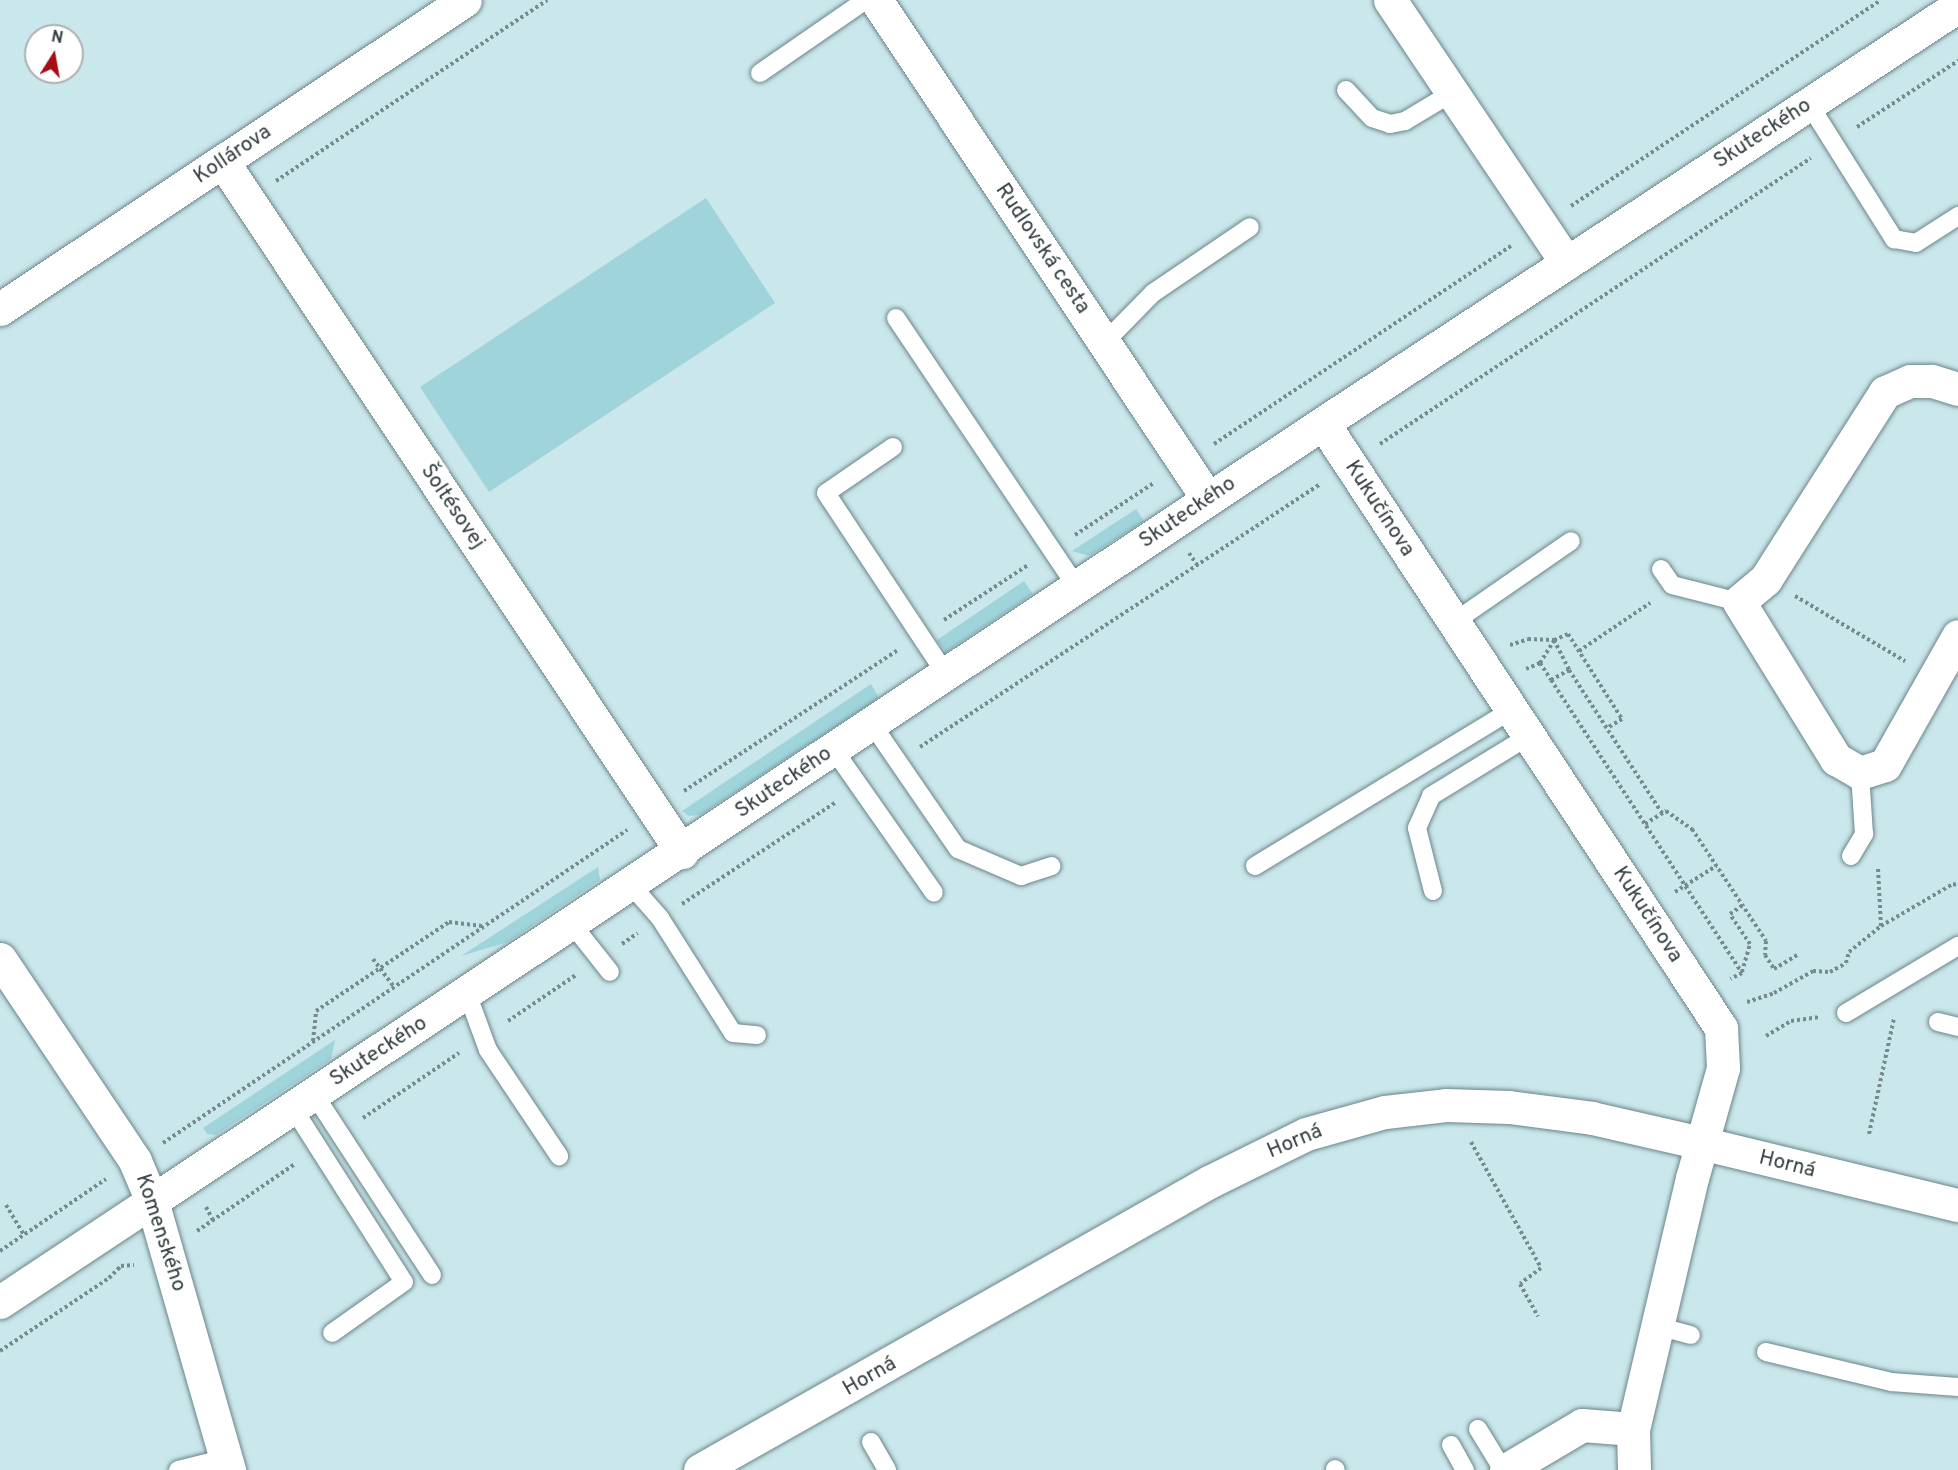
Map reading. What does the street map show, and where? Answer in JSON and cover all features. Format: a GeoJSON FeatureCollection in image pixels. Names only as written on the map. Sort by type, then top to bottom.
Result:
{"type":"FeatureCollection","features":[{"type":"Feature","properties":{"kind":"street","name":"Kollárova"},"geometry":{"type":"LineString","coordinates":[[0,309],[465,0]]}},
{"type":"Feature","properties":{"kind":"street","name":"Rudlovská cesta"},"geometry":{"type":"LineString","coordinates":[[876,0],[1208,499]]}},
{"type":"Feature","properties":{"kind":"street"},"geometry":{"type":"LineString","coordinates":[[1390,0],[1567,263]]}},
{"type":"Feature","properties":{"kind":"street","name":"Skuteckého"},"geometry":{"type":"LineString","coordinates":[[0,1302],[682,852],[1208,499],[1958,6]]}},
{"type":"Feature","properties":{"kind":"street","name":"Šoltésovej"},"geometry":{"type":"LineString","coordinates":[[223,162],[682,852]]}},
{"type":"Feature","properties":{"kind":"street"},"geometry":{"type":"LineString","coordinates":[[1958,389],[1931,381],[1910,381],[1885,392],[1766,579],[1740,602],[1836,759],[1860,773],[1885,765],[1958,636]]}},
{"type":"Feature","properties":{"kind":"street","name":"Kukučínova"},"geometry":{"type":"LineString","coordinates":[[1323,423],[1721,1028],[1723,1068],[1701,1143],[1633,1429],[1634,1470]]}},
{"type":"Feature","properties":{"kind":"street","name":"Komenského"},"geometry":{"type":"LineString","coordinates":[[0,959],[135,1161],[152,1201],[228,1464]]}},
{"type":"Feature","properties":{"kind":"street","name":"Horná"},"geometry":{"type":"LineString","coordinates":[[700,1470],[1209,1182],[1305,1134],[1385,1112],[1446,1106],[1509,1107],[1593,1118],[1958,1205]]}},
{"type":"Feature","properties":{"kind":"street"},"geometry":{"type":"LineString","coordinates":[[1504,1470],[1582,1425],[1633,1429]]}},
{"type":"Feature","properties":{"kind":"lane"},"geometry":{"type":"LineString","coordinates":[[760,73],[866,0]]}},
{"type":"Feature","properties":{"kind":"lane"},"geometry":{"type":"LineString","coordinates":[[1346,90],[1372,118],[1390,124],[1405,121],[1452,93]]}},
{"type":"Feature","properties":{"kind":"lane"},"geometry":{"type":"LineString","coordinates":[[1809,104],[1894,238],[1916,243],[1958,216]]}},
{"type":"Feature","properties":{"kind":"lane"},"geometry":{"type":"LineString","coordinates":[[1104,343],[1153,293],[1250,227]]}},
{"type":"Feature","properties":{"kind":"lane"},"geometry":{"type":"LineString","coordinates":[[896,318],[1077,587]]}},
{"type":"Feature","properties":{"kind":"lane"},"geometry":{"type":"LineString","coordinates":[[893,447],[826,493],[946,674]]}},
{"type":"Feature","properties":{"kind":"lane"},"geometry":{"type":"LineString","coordinates":[[1454,622],[1571,541]]}},
{"type":"Feature","properties":{"kind":"lane"},"geometry":{"type":"LineString","coordinates":[[1661,569],[1672,585],[1740,602]]}},
{"type":"Feature","properties":{"kind":"lane"},"geometry":{"type":"LineString","coordinates":[[1255,866],[1520,723]]}},
{"type":"Feature","properties":{"kind":"lane"},"geometry":{"type":"LineString","coordinates":[[1433,891],[1417,828],[1431,796],[1520,723]]}},
{"type":"Feature","properties":{"kind":"lane"},"geometry":{"type":"LineString","coordinates":[[872,724],[958,849],[1021,876],[1052,866]]}},
{"type":"Feature","properties":{"kind":"lane"},"geometry":{"type":"LineString","coordinates":[[834,750],[934,893]]}},
{"type":"Feature","properties":{"kind":"lane"},"geometry":{"type":"LineString","coordinates":[[1851,856],[1864,834],[1860,773]]}},
{"type":"Feature","properties":{"kind":"lane"},"geometry":{"type":"LineString","coordinates":[[631,885],[660,918],[734,1033],[757,1035]]}},
{"type":"Feature","properties":{"kind":"lane"},"geometry":{"type":"LineString","coordinates":[[572,924],[605,966]]}},
{"type":"Feature","properties":{"kind":"lane"},"geometry":{"type":"LineString","coordinates":[[1846,1013],[1958,946]]}},
{"type":"Feature","properties":{"kind":"lane"},"geometry":{"type":"LineString","coordinates":[[467,993],[483,1037],[559,1156]]}},
{"type":"Feature","properties":{"kind":"lane"},"geometry":{"type":"LineString","coordinates":[[1938,1022],[1958,1026]]}},
{"type":"Feature","properties":{"kind":"lane"},"geometry":{"type":"LineString","coordinates":[[304,1101],[340,1134],[432,1275]]}},
{"type":"Feature","properties":{"kind":"lane"},"geometry":{"type":"LineString","coordinates":[[304,1101],[319,1149],[404,1282],[332,1333]]}},
{"type":"Feature","properties":{"kind":"lane"},"geometry":{"type":"LineString","coordinates":[[1657,1326],[1691,1335]]}},
{"type":"Feature","properties":{"kind":"lane"},"geometry":{"type":"LineString","coordinates":[[1766,1352],[1891,1382],[1958,1387]]}},
{"type":"Feature","properties":{"kind":"lane"},"geometry":{"type":"LineString","coordinates":[[1478,1430],[1504,1470]]}},
{"type":"Feature","properties":{"kind":"lane"},"geometry":{"type":"LineString","coordinates":[[872,1442],[887,1470]]}},
{"type":"Feature","properties":{"kind":"lane"},"geometry":{"type":"LineString","coordinates":[[1451,1445],[1465,1470]]}},
{"type":"Feature","properties":{"kind":"lane"},"geometry":{"type":"LineString","coordinates":[[178,1470],[228,1464]]}},
{"type":"Feature","properties":{"kind":"path"},"geometry":{"type":"LineString","coordinates":[[267,180],[275,182],[548,0]]}},
{"type":"Feature","properties":{"kind":"path"},"geometry":{"type":"LineString","coordinates":[[1568,208],[1881,0]]}},
{"type":"Feature","properties":{"kind":"path"},"geometry":{"type":"LineString","coordinates":[[1374,448],[1958,61]]}},
{"type":"Feature","properties":{"kind":"path"},"geometry":{"type":"LineString","coordinates":[[1213,444],[1519,240]]}},
{"type":"Feature","properties":{"kind":"path"},"geometry":{"type":"LineString","coordinates":[[897,762],[1331,477]]}},
{"type":"Feature","properties":{"kind":"path"},"geometry":{"type":"LineString","coordinates":[[1766,579],[1934,678]]}},
{"type":"Feature","properties":{"kind":"path"},"geometry":{"type":"LineString","coordinates":[[1579,651],[1647,605]]}},
{"type":"Feature","properties":{"kind":"path"},"geometry":{"type":"LineString","coordinates":[[1506,646],[1528,639],[1554,640],[1568,634],[1622,719],[1606,728]]}},
{"type":"Feature","properties":{"kind":"path"},"geometry":{"type":"LineString","coordinates":[[1523,671],[1540,663],[1554,640]]}},
{"type":"Feature","properties":{"kind":"path"},"geometry":{"type":"LineString","coordinates":[[1554,640],[1569,670],[1662,813]]}},
{"type":"Feature","properties":{"kind":"path"},"geometry":{"type":"LineString","coordinates":[[1540,663],[1742,973]]}},
{"type":"Feature","properties":{"kind":"path"},"geometry":{"type":"LineString","coordinates":[[1551,680],[1569,670]]}},
{"type":"Feature","properties":{"kind":"path"},"geometry":{"type":"LineString","coordinates":[[1588,753],[1595,748]]}},
{"type":"Feature","properties":{"kind":"path"},"geometry":{"type":"LineString","coordinates":[[340,1134],[483,1037],[605,966],[660,918],[860,786]]}},
{"type":"Feature","properties":{"kind":"path"},"geometry":{"type":"LineString","coordinates":[[1645,824],[1666,811],[1692,829],[1766,941],[1765,956],[1774,969],[1799,954]]}},
{"type":"Feature","properties":{"kind":"path"},"geometry":{"type":"LineString","coordinates":[[155,1148],[633,826]]}},
{"type":"Feature","properties":{"kind":"path"},"geometry":{"type":"LineString","coordinates":[[1672,894],[1716,866]]}},
{"type":"Feature","properties":{"kind":"path"},"geometry":{"type":"LineString","coordinates":[[1881,926],[1955,884],[1958,878]]}},
{"type":"Feature","properties":{"kind":"path"},"geometry":{"type":"LineString","coordinates":[[1729,980],[1742,973],[1750,944],[1730,914],[1743,905]]}},
{"type":"Feature","properties":{"kind":"path"},"geometry":{"type":"LineString","coordinates":[[313,1042],[316,1011],[449,922],[483,927]]}},
{"type":"Feature","properties":{"kind":"path"},"geometry":{"type":"LineString","coordinates":[[373,959],[394,987]]}},
{"type":"Feature","properties":{"kind":"path"},"geometry":{"type":"LineString","coordinates":[[1766,1036],[1791,1021],[1846,1013]]}},
{"type":"Feature","properties":{"kind":"path"},"geometry":{"type":"LineString","coordinates":[[1869,1134],[1894,1014],[1938,1022]]}},
{"type":"Feature","properties":{"kind":"path"},"geometry":{"type":"LineString","coordinates":[[1472,1142],[1541,1268],[1520,1284],[1538,1316]]}},
{"type":"Feature","properties":{"kind":"path"},"geometry":{"type":"LineString","coordinates":[[189,1237],[319,1149]]}},
{"type":"Feature","properties":{"kind":"path"},"geometry":{"type":"LineString","coordinates":[[0,1251],[110,1177]]}},
{"type":"Feature","properties":{"kind":"path"},"geometry":{"type":"LineString","coordinates":[[6,1205],[24,1234]]}},
{"type":"Feature","properties":{"kind":"path"},"geometry":{"type":"LineString","coordinates":[[0,1351],[121,1266],[134,1265]]}},
{"type":"Feature","properties":{"kind":"shaded area"},"geometry":{"type":"Polygon","coordinates":[[[706,198],[775,303],[489,492],[420,387],[706,198]]]}},
{"type":"Feature","properties":{"kind":"shaded area"},"geometry":{"type":"Polygon","coordinates":[[[1136,509],[1144,521],[1089,556],[1072,551],[1136,509]]]}},
{"type":"Feature","properties":{"kind":"shaded area"},"geometry":{"type":"Polygon","coordinates":[[[1024,581],[1033,594],[946,652],[937,640],[1024,581]]]}},
{"type":"Feature","properties":{"kind":"shaded area"},"geometry":{"type":"Polygon","coordinates":[[[871,684],[879,698],[700,815],[689,816],[682,811],[871,684]]]}},
{"type":"Feature","properties":{"kind":"shaded area"},"geometry":{"type":"Polygon","coordinates":[[[598,867],[600,880],[508,942],[461,956],[598,867]]]}},
{"type":"Feature","properties":{"kind":"shaded area"},"geometry":{"type":"Polygon","coordinates":[[[335,1040],[331,1059],[216,1135],[207,1134],[203,1128],[335,1040]]]}}]}
